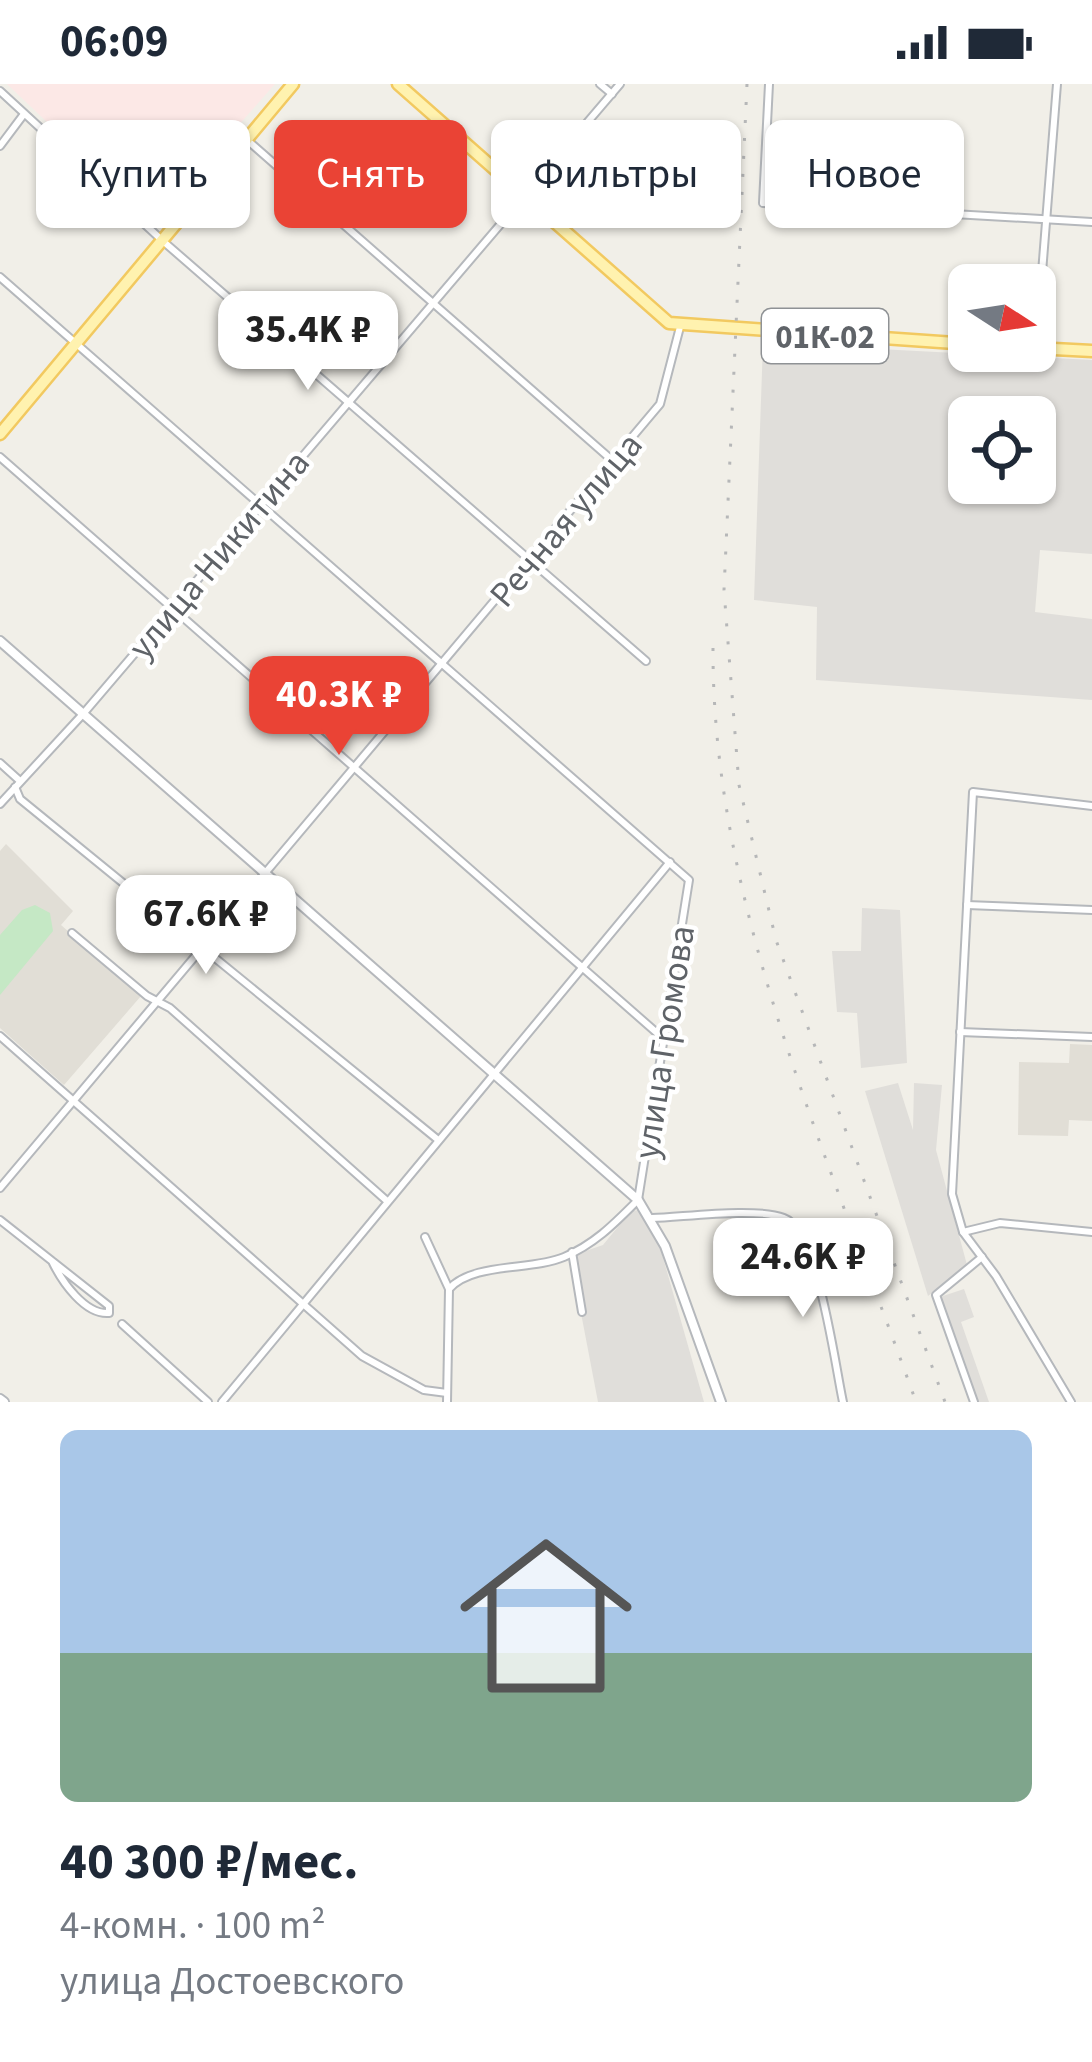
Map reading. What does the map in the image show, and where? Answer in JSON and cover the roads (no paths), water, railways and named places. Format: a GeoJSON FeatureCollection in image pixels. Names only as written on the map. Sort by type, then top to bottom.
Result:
{"type":"FeatureCollection","features":[{"type":"Feature","properties":{"kind":"main road"},"geometry":{"type":"LineString","coordinates":[[250,135],[293,84]]}},
{"type":"Feature","properties":{"kind":"main road"},"geometry":{"type":"LineString","coordinates":[[398,84],[491,169]]}},
{"type":"Feature","properties":{"kind":"main road"},"geometry":{"type":"LineString","coordinates":[[0,434],[175,228]]}},
{"type":"Feature","properties":{"kind":"main road"},"geometry":{"type":"LineString","coordinates":[[558,228],[641,301],[680,327]]}},
{"type":"Feature","properties":{"kind":"main road","name":"01К-02"},"geometry":{"type":"LineString","coordinates":[[680,327],[948,343]]}},
{"type":"Feature","properties":{"kind":"main road"},"geometry":{"type":"LineString","coordinates":[[1056,349],[1092,351]]}},
{"type":"Feature","properties":{"kind":"street"},"geometry":{"type":"LineString","coordinates":[[599,84],[612,94]]}},
{"type":"Feature","properties":{"kind":"street","name":"улица Никитина"},"geometry":{"type":"LineString","coordinates":[[589,120],[620,84]]}},
{"type":"Feature","properties":{"kind":"street"},"geometry":{"type":"LineString","coordinates":[[769,84],[764,203],[1092,222]]}},
{"type":"Feature","properties":{"kind":"street"},"geometry":{"type":"LineString","coordinates":[[1042,264],[1057,84]]}},
{"type":"Feature","properties":{"kind":"street"},"geometry":{"type":"LineString","coordinates":[[0,92],[164,242],[646,661]]}},
{"type":"Feature","properties":{"kind":"street"},"geometry":{"type":"LineString","coordinates":[[0,146],[24,114]]}},
{"type":"Feature","properties":{"kind":"street"},"geometry":{"type":"LineString","coordinates":[[250,142],[613,460]]}},
{"type":"Feature","properties":{"kind":"street","name":"улица Никитина"},"geometry":{"type":"LineString","coordinates":[[0,804],[83,714],[494,228]]}},
{"type":"Feature","properties":{"kind":"street"},"geometry":{"type":"LineString","coordinates":[[0,278],[670,862],[222,1402]]}},
{"type":"Feature","properties":{"kind":"street","name":"Речная улица"},"geometry":{"type":"LineString","coordinates":[[0,1189],[268,876],[660,404],[680,327]]}},
{"type":"Feature","properties":{"kind":"street"},"geometry":{"type":"LineString","coordinates":[[0,457],[359,767],[664,1040]]}},
{"type":"Feature","properties":{"kind":"street"},"geometry":{"type":"LineString","coordinates":[[0,641],[638,1200],[602,1236],[572,1252],[525,1268],[470,1276],[449,1289]]}},
{"type":"Feature","properties":{"kind":"street"},"geometry":{"type":"LineString","coordinates":[[0,763],[18,784],[20,799],[437,1139]]}},
{"type":"Feature","properties":{"kind":"street"},"geometry":{"type":"LineString","coordinates":[[1071,1402],[963,1232],[952,1194],[973,791],[1092,806]]}},
{"type":"Feature","properties":{"kind":"street","name":"улица Громова"},"geometry":{"type":"LineString","coordinates":[[670,862],[689,880],[638,1200],[652,1218],[698,1327],[721,1402]]}},
{"type":"Feature","properties":{"kind":"street"},"geometry":{"type":"LineString","coordinates":[[967,905],[1092,910]]}},
{"type":"Feature","properties":{"kind":"street"},"geometry":{"type":"LineString","coordinates":[[72,933],[158,1004],[170,1008],[387,1201]]}},
{"type":"Feature","properties":{"kind":"street"},"geometry":{"type":"LineString","coordinates":[[960,1032],[1092,1037]]}},
{"type":"Feature","properties":{"kind":"street"},"geometry":{"type":"LineString","coordinates":[[0,1036],[362,1355],[447,1398],[449,1289],[425,1237]]}},
{"type":"Feature","properties":{"kind":"street"},"geometry":{"type":"LineString","coordinates":[[652,1218],[772,1216],[794,1224],[809,1247],[843,1402]]}},
{"type":"Feature","properties":{"kind":"street"},"geometry":{"type":"LineString","coordinates":[[0,1220],[52,1261],[109,1306],[109,1313],[94,1311],[62,1283],[52,1261]]}},
{"type":"Feature","properties":{"kind":"street"},"geometry":{"type":"LineString","coordinates":[[963,1232],[1000,1223],[1092,1232]]}},
{"type":"Feature","properties":{"kind":"street"},"geometry":{"type":"LineString","coordinates":[[572,1252],[582,1312]]}},
{"type":"Feature","properties":{"kind":"street"},"geometry":{"type":"LineString","coordinates":[[974,1402],[936,1295],[982,1257]]}},
{"type":"Feature","properties":{"kind":"street"},"geometry":{"type":"LineString","coordinates":[[122,1324],[208,1402]]}},
{"type":"Feature","properties":{"kind":"railway"},"geometry":{"type":"LineString","coordinates":[[747,84],[724,590],[739,785],[776,940],[945,1402]]}},
{"type":"Feature","properties":{"kind":"railway"},"geometry":{"type":"LineString","coordinates":[[713,648],[718,745],[732,841],[754,937],[814,1125],[916,1402]]}}]}
